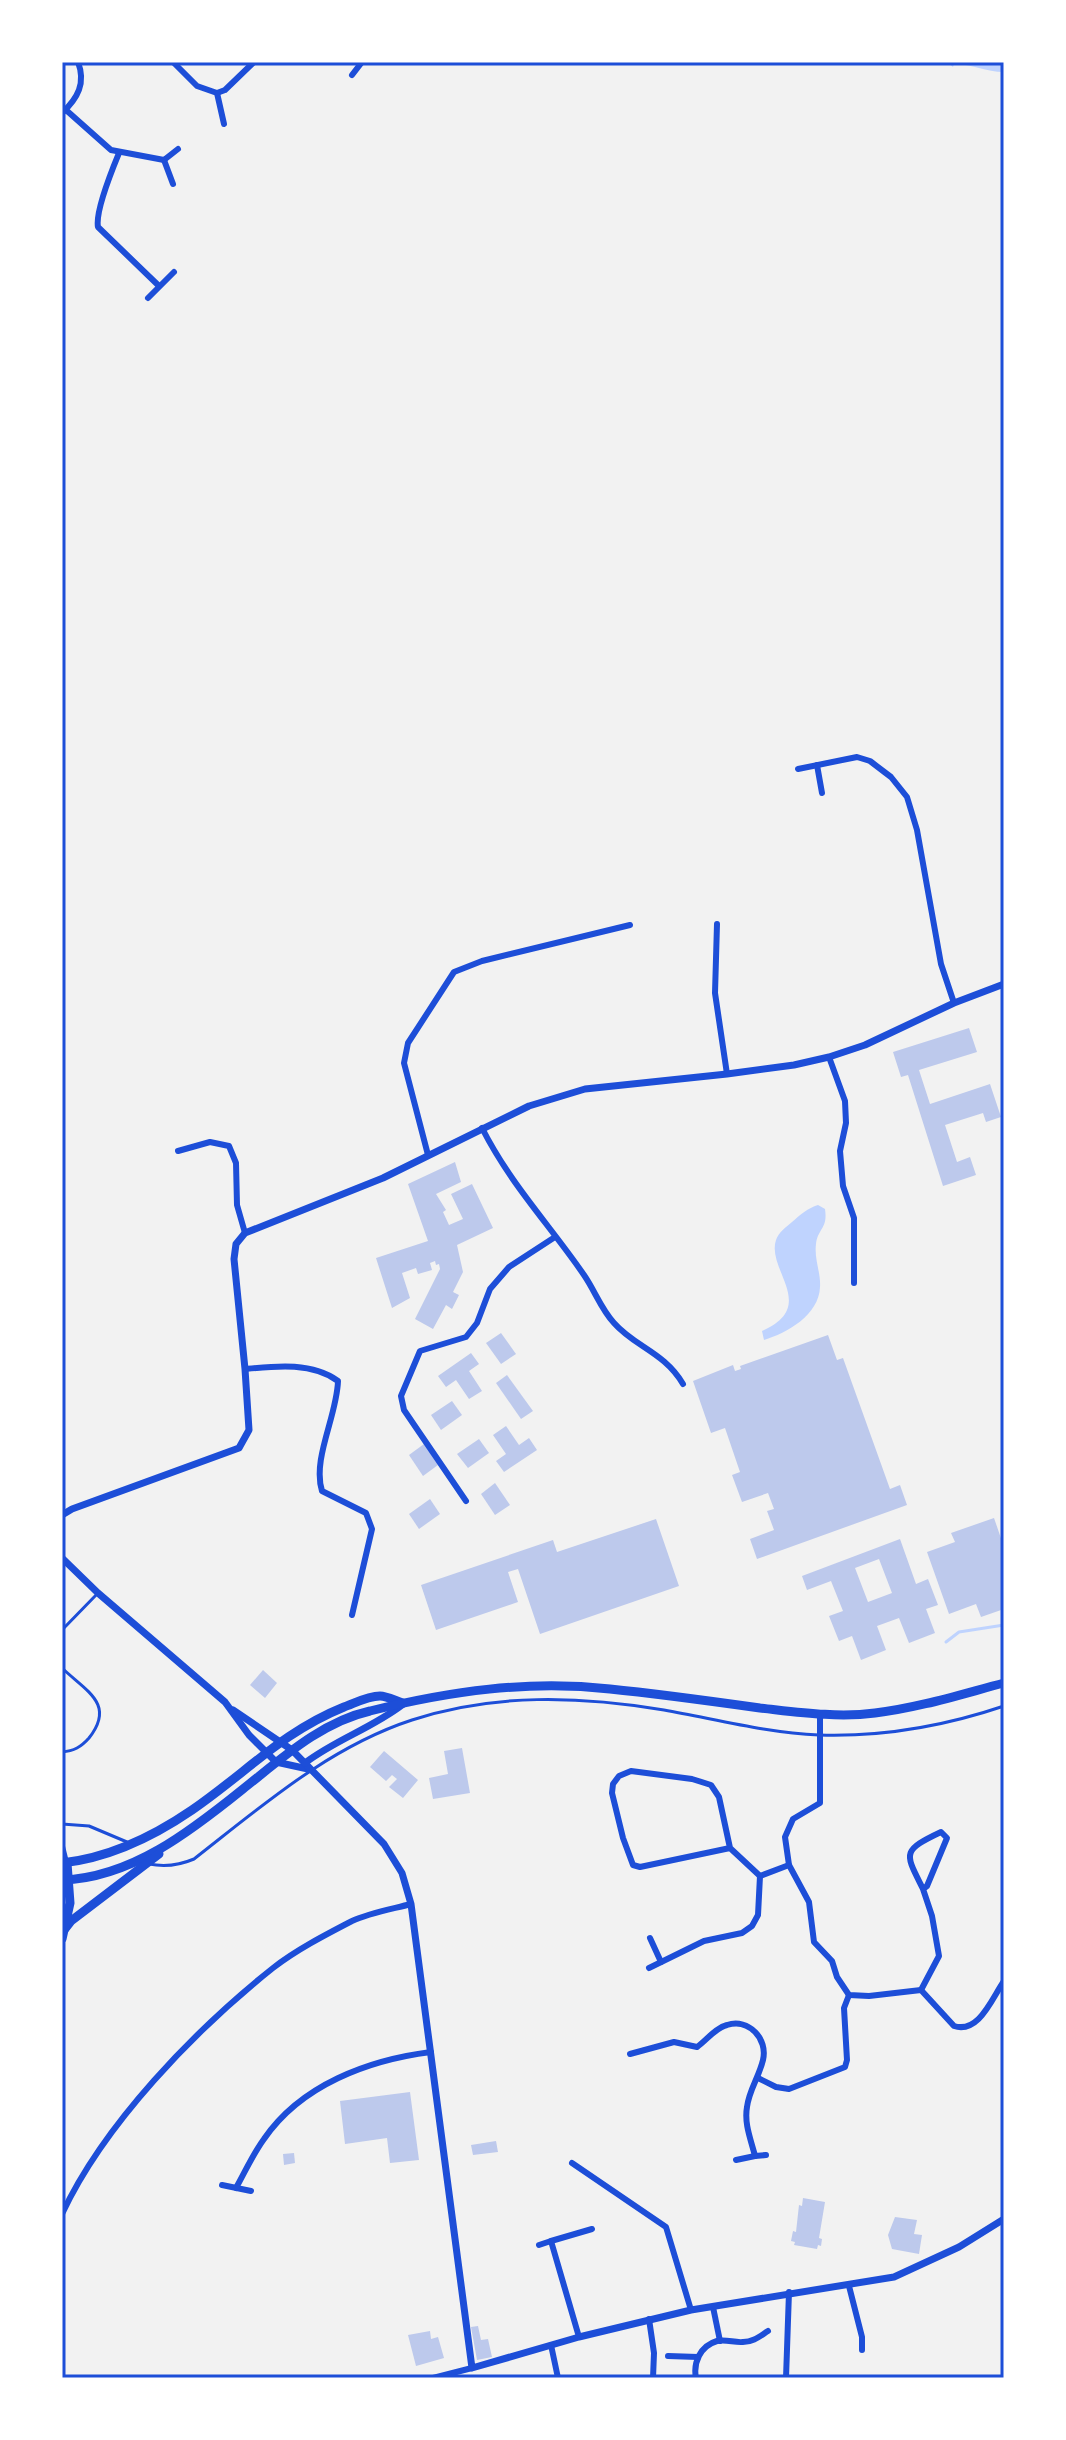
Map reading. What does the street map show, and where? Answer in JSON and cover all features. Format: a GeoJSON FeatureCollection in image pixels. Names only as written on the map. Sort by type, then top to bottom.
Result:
{"type":"FeatureCollection","features":[{"type":"Feature","properties":{"kind":"main road"},"geometry":{"type":"LineString","coordinates":[[63,1935],[80,1914],[292,1750],[316,1734],[365,1712],[508,1685],[541,1685],[606,1688],[820,1714],[874,1714],[1004,1683]]}},
{"type":"Feature","properties":{"kind":"main road"},"geometry":{"type":"LineString","coordinates":[[63,1935],[70,1903],[64,1863],[111,1852],[162,1830],[268,1753],[281,1740],[313,1720],[380,1696],[404,1703]]}},
{"type":"Feature","properties":{"kind":"main road"},"geometry":{"type":"LineString","coordinates":[[65,1880],[88,1878],[145,1862]]}},
{"type":"Feature","properties":{"kind":"street"},"geometry":{"type":"LineString","coordinates":[[78,62],[82,87],[64,111],[119,153],[164,160],[178,149]]}},
{"type":"Feature","properties":{"kind":"street"},"geometry":{"type":"LineString","coordinates":[[173,62],[197,86],[217,93],[225,90],[254,62]]}},
{"type":"Feature","properties":{"kind":"street"},"geometry":{"type":"LineString","coordinates":[[352,75],[362,62]]}},
{"type":"Feature","properties":{"kind":"street"},"geometry":{"type":"LineString","coordinates":[[217,93],[224,124]]}},
{"type":"Feature","properties":{"kind":"street"},"geometry":{"type":"LineString","coordinates":[[119,153],[96,218],[98,227],[158,285]]}},
{"type":"Feature","properties":{"kind":"street"},"geometry":{"type":"LineString","coordinates":[[164,160],[173,184]]}},
{"type":"Feature","properties":{"kind":"street"},"geometry":{"type":"LineString","coordinates":[[148,298],[174,272]]}},
{"type":"Feature","properties":{"kind":"street"},"geometry":{"type":"LineString","coordinates":[[798,769],[857,757],[870,761],[891,777],[907,797],[917,830],[941,964],[954,1003]]}},
{"type":"Feature","properties":{"kind":"street"},"geometry":{"type":"LineString","coordinates":[[817,765],[822,793]]}},
{"type":"Feature","properties":{"kind":"street"},"geometry":{"type":"LineString","coordinates":[[717,924],[715,993],[727,1074]]}},
{"type":"Feature","properties":{"kind":"street"},"geometry":{"type":"LineString","coordinates":[[428,1155],[404,1063],[408,1043],[454,972],[482,961],[630,925]]}},
{"type":"Feature","properties":{"kind":"street"},"geometry":{"type":"LineString","coordinates":[[62,1515],[239,1448],[249,1430],[234,1259],[236,1244],[245,1233],[383,1178],[529,1106],[585,1089],[727,1074],[829,1057],[881,1038],[954,1003],[1004,984]]}},
{"type":"Feature","properties":{"kind":"street"},"geometry":{"type":"LineString","coordinates":[[829,1057],[845,1101],[846,1123],[840,1151],[843,1186],[854,1218],[854,1283]]}},
{"type":"Feature","properties":{"kind":"street"},"geometry":{"type":"LineString","coordinates":[[482,1128],[512,1181],[585,1276],[611,1321],[663,1360],[683,1384]]}},
{"type":"Feature","properties":{"kind":"street"},"geometry":{"type":"LineString","coordinates":[[178,1151],[210,1142],[229,1146],[236,1163],[237,1205],[245,1233]]}},
{"type":"Feature","properties":{"kind":"street"},"geometry":{"type":"LineString","coordinates":[[466,1501],[404,1410],[401,1396],[420,1351],[466,1337],[477,1323],[490,1289],[509,1267],[555,1237]]}},
{"type":"Feature","properties":{"kind":"street"},"geometry":{"type":"LineString","coordinates":[[245,1369],[270,1366],[308,1368],[326,1372],[338,1381],[337,1397],[317,1477],[322,1491],[366,1513],[372,1529],[352,1615]]}},
{"type":"Feature","properties":{"kind":"street"},"geometry":{"type":"LineString","coordinates":[[62,1558],[233,1710],[292,1750],[384,1844],[402,1873],[411,1904],[472,2368]]}},
{"type":"Feature","properties":{"kind":"street"},"geometry":{"type":"LineString","coordinates":[[305,1763],[325,1748],[387,1716],[404,1703]]}},
{"type":"Feature","properties":{"kind":"street"},"geometry":{"type":"LineString","coordinates":[[233,1710],[249,1735],[276,1762],[311,1770]]}},
{"type":"Feature","properties":{"kind":"street"},"geometry":{"type":"LineString","coordinates":[[820,1714],[820,1803],[793,1819],[785,1837],[789,1865],[809,1902],[814,1942],[832,1961],[837,1977],[849,1995]]}},
{"type":"Feature","properties":{"kind":"street"},"geometry":{"type":"LineString","coordinates":[[649,1968],[704,1941],[742,1933],[752,1926],[758,1915],[760,1876],[730,1848],[719,1797],[711,1785],[692,1779],[631,1771],[619,1776],[613,1784],[612,1793],[623,1838],[633,1865],[640,1867],[730,1848]]}},
{"type":"Feature","properties":{"kind":"street"},"geometry":{"type":"LineString","coordinates":[[921,1990],[939,1956],[932,1916],[909,1858],[918,1843],[941,1832],[947,1838],[923,1889]]}},
{"type":"Feature","properties":{"kind":"street"},"geometry":{"type":"LineString","coordinates":[[760,1876],[789,1865]]}},
{"type":"Feature","properties":{"kind":"street"},"geometry":{"type":"LineString","coordinates":[[62,2214],[120,2123],[175,2057],[234,2002],[274,1967],[355,1919],[411,1904]]}},
{"type":"Feature","properties":{"kind":"street"},"geometry":{"type":"LineString","coordinates":[[650,1938],[661,1962]]}},
{"type":"Feature","properties":{"kind":"street"},"geometry":{"type":"LineString","coordinates":[[921,1990],[954,2026],[961,2028],[981,2018],[1004,1981]]}},
{"type":"Feature","properties":{"kind":"street"},"geometry":{"type":"LineString","coordinates":[[849,1995],[921,1990]]}},
{"type":"Feature","properties":{"kind":"street"},"geometry":{"type":"LineString","coordinates":[[758,2078],[776,2087],[789,2089],[845,2067],[844,2008],[849,1995]]}},
{"type":"Feature","properties":{"kind":"street"},"geometry":{"type":"LineString","coordinates":[[630,2054],[674,2042],[697,2047],[729,2024],[743,2024],[754,2029],[764,2049],[747,2109],[746,2123],[755,2156]]}},
{"type":"Feature","properties":{"kind":"street"},"geometry":{"type":"LineString","coordinates":[[236,2188],[264,2138],[294,2106],[342,2074],[431,2052]]}},
{"type":"Feature","properties":{"kind":"street"},"geometry":{"type":"LineString","coordinates":[[736,2160],[766,2155]]}},
{"type":"Feature","properties":{"kind":"street"},"geometry":{"type":"LineString","coordinates":[[572,2163],[666,2227],[691,2310]]}},
{"type":"Feature","properties":{"kind":"street"},"geometry":{"type":"LineString","coordinates":[[222,2185],[251,2191]]}},
{"type":"Feature","properties":{"kind":"street"},"geometry":{"type":"LineString","coordinates":[[433,2378],[649,2319],[789,2292],[849,2286],[894,2277],[959,2247],[1004,2219]]}},
{"type":"Feature","properties":{"kind":"street"},"geometry":{"type":"LineString","coordinates":[[539,2245],[592,2229]]}},
{"type":"Feature","properties":{"kind":"street"},"geometry":{"type":"LineString","coordinates":[[551,2241],[579,2337]]}},
{"type":"Feature","properties":{"kind":"street"},"geometry":{"type":"LineString","coordinates":[[849,2286],[862,2337],[862,2350]]}},
{"type":"Feature","properties":{"kind":"street"},"geometry":{"type":"LineString","coordinates":[[786,2378],[789,2292]]}},
{"type":"Feature","properties":{"kind":"street"},"geometry":{"type":"LineString","coordinates":[[713,2307],[720,2341]]}},
{"type":"Feature","properties":{"kind":"street"},"geometry":{"type":"LineString","coordinates":[[649,2319],[654,2353],[653,2378]]}},
{"type":"Feature","properties":{"kind":"street"},"geometry":{"type":"LineString","coordinates":[[696,2378],[694,2367],[698,2357],[713,2343],[753,2340],[768,2331]]}},
{"type":"Feature","properties":{"kind":"street"},"geometry":{"type":"LineString","coordinates":[[551,2345],[558,2378]]}},
{"type":"Feature","properties":{"kind":"street"},"geometry":{"type":"LineString","coordinates":[[668,2356],[698,2357]]}},
{"type":"Feature","properties":{"kind":"lane"},"geometry":{"type":"LineString","coordinates":[[62,1630],[98,1593]]}},
{"type":"Feature","properties":{"kind":"lane"},"geometry":{"type":"LineString","coordinates":[[62,1668],[99,1703],[102,1713],[98,1725],[81,1747],[62,1752]]}},
{"type":"Feature","properties":{"kind":"lane"},"geometry":{"type":"LineString","coordinates":[[62,1824],[89,1826],[129,1844],[145,1862],[158,1866],[179,1864],[194,1859],[311,1770],[347,1747],[411,1720],[464,1707],[543,1698],[661,1710],[774,1731],[819,1735],[871,1734],[931,1726],[1004,1706]]}},
{"type":"Feature","properties":{"kind":"lane"},"geometry":{"type":"LineString","coordinates":[[62,1840],[64,1863]]}},
{"type":"Feature","properties":{"kind":"water"},"geometry":{"type":"Polygon","coordinates":[[[930,62],[1004,62],[1004,72],[961,64],[954,64],[953,67],[948,63],[930,62]]]}},
{"type":"Feature","properties":{"kind":"water"},"geometry":{"type":"Polygon","coordinates":[[[818,1205],[825,1209],[826,1216],[816,1244],[820,1282],[818,1297],[800,1321],[764,1340],[762,1331],[779,1321],[787,1310],[789,1299],[775,1251],[777,1237],[801,1214],[818,1205]]]}},
{"type":"Feature","properties":{"kind":"building"},"geometry":{"type":"Polygon","coordinates":[[[969,1028],[977,1052],[919,1070],[930,1104],[990,1084],[1001,1117],[986,1122],[983,1113],[945,1125],[957,1162],[970,1157],[976,1175],[943,1186],[908,1075],[901,1077],[893,1052],[969,1028]]]}},
{"type":"Feature","properties":{"kind":"building"},"geometry":{"type":"Polygon","coordinates":[[[455,1162],[461,1182],[436,1194],[446,1210],[443,1212],[449,1225],[463,1219],[451,1194],[472,1184],[493,1228],[457,1245],[463,1272],[453,1292],[459,1295],[452,1309],[446,1305],[433,1329],[415,1319],[440,1269],[439,1264],[436,1265],[435,1261],[430,1263],[432,1270],[418,1274],[416,1268],[402,1273],[410,1298],[392,1308],[376,1258],[428,1241],[408,1184],[455,1162]]]}},
{"type":"Feature","properties":{"kind":"building"},"geometry":{"type":"Polygon","coordinates":[[[501,1333],[516,1354],[501,1364],[486,1343],[501,1333]]]}},
{"type":"Feature","properties":{"kind":"building"},"geometry":{"type":"Polygon","coordinates":[[[828,1335],[837,1360],[843,1358],[890,1489],[900,1485],[907,1505],[757,1559],[750,1539],[774,1530],[767,1511],[774,1509],[768,1493],[742,1502],[732,1475],[740,1472],[725,1428],[711,1433],[693,1381],[733,1365],[735,1371],[741,1369],[740,1366],[828,1335]]]}},
{"type":"Feature","properties":{"kind":"building"},"geometry":{"type":"Polygon","coordinates":[[[471,1353],[479,1364],[469,1371],[482,1391],[469,1399],[456,1380],[446,1387],[438,1376],[471,1353]]]}},
{"type":"Feature","properties":{"kind":"building"},"geometry":{"type":"Polygon","coordinates":[[[507,1375],[533,1411],[521,1419],[496,1383],[507,1375]]]}},
{"type":"Feature","properties":{"kind":"building"},"geometry":{"type":"Polygon","coordinates":[[[452,1401],[462,1415],[441,1430],[431,1415],[452,1401]]]}},
{"type":"Feature","properties":{"kind":"building"},"geometry":{"type":"Polygon","coordinates":[[[506,1426],[519,1445],[529,1438],[537,1450],[504,1472],[496,1461],[506,1454],[493,1435],[506,1426]]]}},
{"type":"Feature","properties":{"kind":"building"},"geometry":{"type":"Polygon","coordinates":[[[479,1439],[489,1453],[468,1468],[457,1454],[479,1439]]]}},
{"type":"Feature","properties":{"kind":"building"},"geometry":{"type":"Polygon","coordinates":[[[424,1444],[438,1465],[423,1476],[409,1455],[424,1444]]]}},
{"type":"Feature","properties":{"kind":"building"},"geometry":{"type":"Polygon","coordinates":[[[495,1483],[510,1505],[495,1515],[481,1494],[495,1483]]]}},
{"type":"Feature","properties":{"kind":"building"},"geometry":{"type":"Polygon","coordinates":[[[430,1499],[440,1514],[419,1529],[409,1514],[430,1499]]]}},
{"type":"Feature","properties":{"kind":"building"},"geometry":{"type":"Polygon","coordinates":[[[994,1518],[1004,1547],[1004,1609],[981,1617],[976,1604],[949,1614],[927,1552],[955,1542],[951,1533],[994,1518]]]}},
{"type":"Feature","properties":{"kind":"building"},"geometry":{"type":"Polygon","coordinates":[[[656,1519],[679,1586],[540,1634],[518,1569],[508,1572],[518,1602],[436,1630],[421,1585],[553,1540],[557,1552],[656,1519]]]}},
{"type":"Feature","properties":{"kind":"building"},"geometry":{"type":"Polygon","coordinates":[[[900,1539],[916,1584],[928,1579],[938,1605],[926,1609],[935,1633],[909,1643],[899,1618],[877,1626],[886,1650],[861,1660],[852,1636],[839,1641],[829,1616],[843,1611],[831,1581],[807,1590],[802,1576],[900,1539]],[[879,1559],[855,1568],[868,1602],[892,1593],[879,1559]]]}},
{"type":"Feature","properties":{"kind":"building"},"geometry":{"type":"Polygon","coordinates":[[[263,1670],[277,1683],[265,1698],[250,1685],[263,1670]]]}},
{"type":"Feature","properties":{"kind":"building"},"geometry":{"type":"Polygon","coordinates":[[[462,1748],[470,1793],[433,1799],[429,1778],[448,1774],[444,1751],[462,1748]]]}},
{"type":"Feature","properties":{"kind":"building"},"geometry":{"type":"Polygon","coordinates":[[[384,1751],[418,1780],[403,1798],[389,1787],[397,1779],[392,1775],[386,1781],[370,1767],[384,1751]]]}},
{"type":"Feature","properties":{"kind":"building"},"geometry":{"type":"Polygon","coordinates":[[[410,2092],[419,2160],[390,2163],[387,2138],[345,2144],[340,2101],[410,2092]]]}},
{"type":"Feature","properties":{"kind":"building"},"geometry":{"type":"Polygon","coordinates":[[[496,2141],[498,2152],[473,2155],[471,2145],[496,2141]]]}},
{"type":"Feature","properties":{"kind":"building"},"geometry":{"type":"Polygon","coordinates":[[[294,2153],[295,2163],[284,2165],[283,2154],[294,2153]]]}},
{"type":"Feature","properties":{"kind":"building"},"geometry":{"type":"Polygon","coordinates":[[[803,2198],[825,2202],[819,2238],[822,2239],[821,2246],[818,2245],[817,2249],[794,2245],[795,2242],[791,2241],[803,2198]]]}},
{"type":"Feature","properties":{"kind":"building"},"geometry":{"type":"Polygon","coordinates":[[[895,2217],[917,2220],[914,2234],[922,2235],[919,2254],[892,2249],[888,2235],[895,2217]]]}},
{"type":"Feature","properties":{"kind":"building"},"geometry":{"type":"Polygon","coordinates":[[[478,2326],[481,2340],[488,2339],[492,2357],[477,2360],[471,2327],[478,2326]]]}},
{"type":"Feature","properties":{"kind":"building"},"geometry":{"type":"Polygon","coordinates":[[[430,2331],[431,2339],[438,2337],[444,2358],[416,2366],[408,2335],[430,2331]]]}},
{"type":"Feature","properties":{"kind":"waterway"},"geometry":{"type":"LineString","coordinates":[[946,1642],[959,1632],[1004,1625]]}}]}
